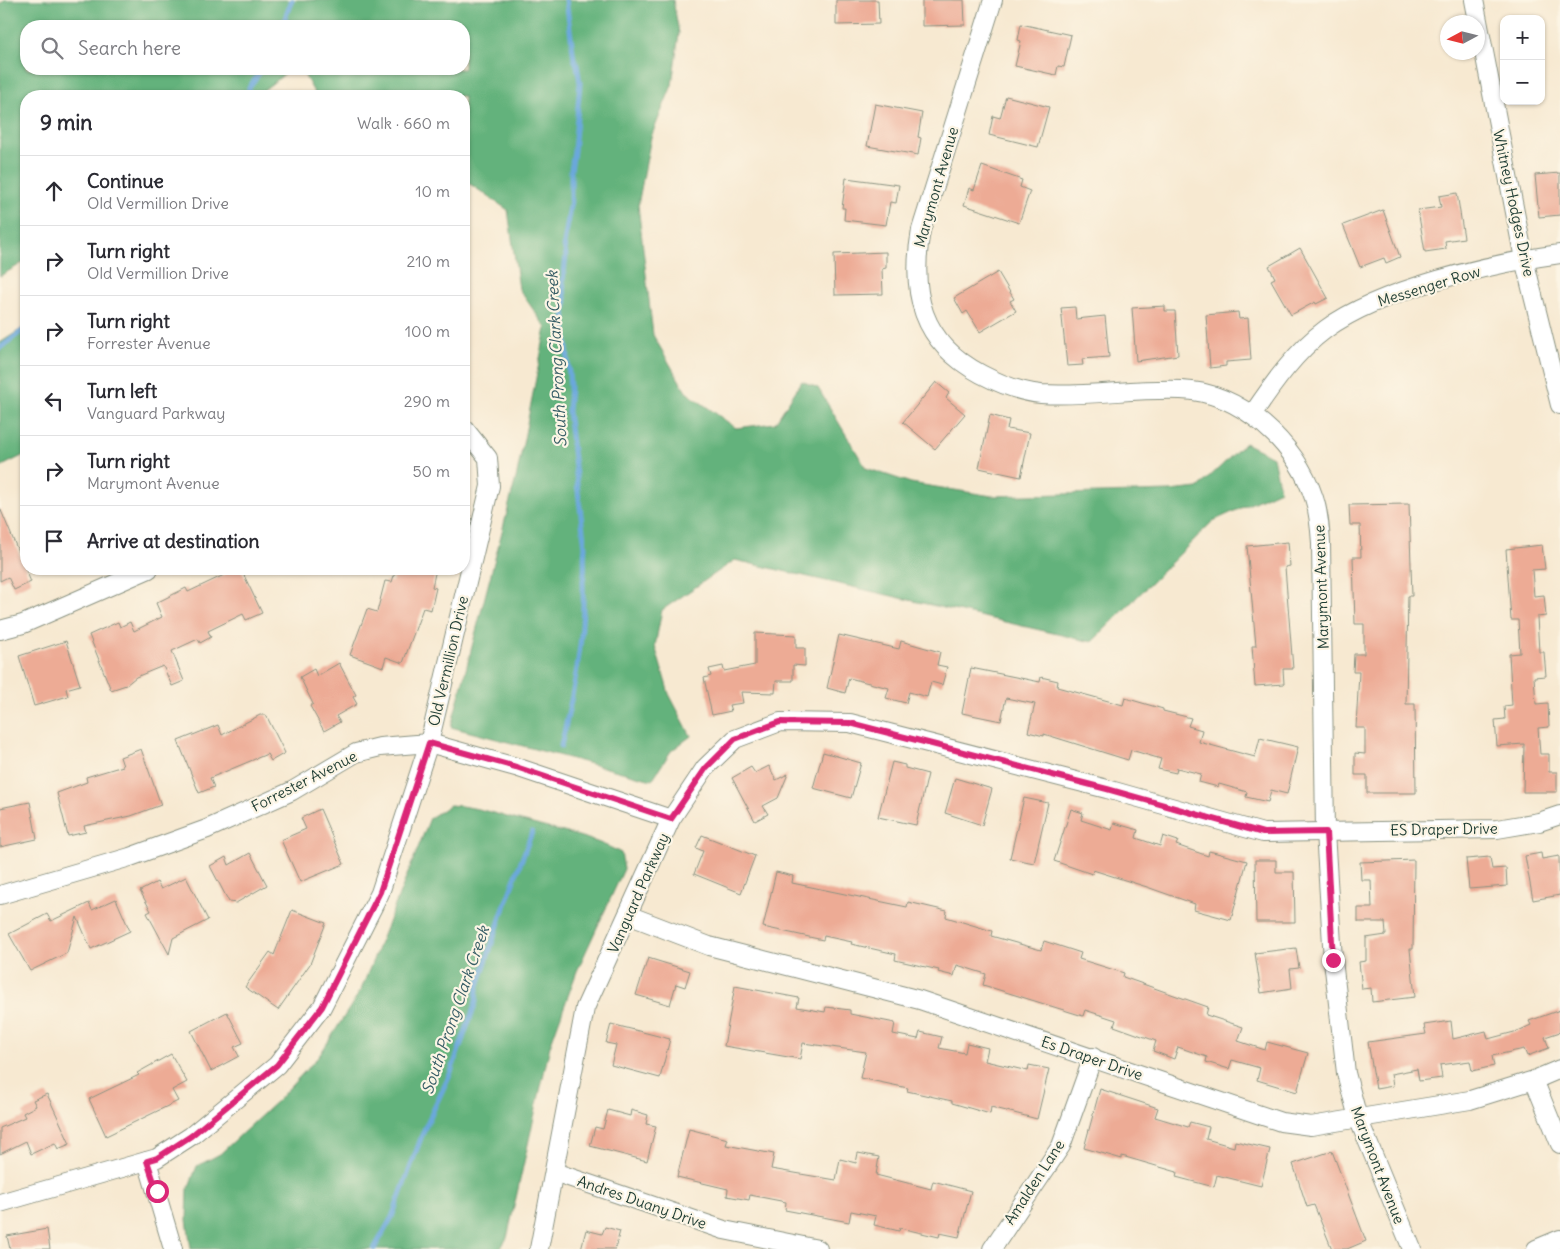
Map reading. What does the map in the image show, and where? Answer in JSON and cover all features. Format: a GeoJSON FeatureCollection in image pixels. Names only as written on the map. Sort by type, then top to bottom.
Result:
{"type":"FeatureCollection","features":[{"type":"Feature","properties":{"kind":"street","name":"Marymont Avenue"},"geometry":{"type":"LineString","coordinates":[[993,0],[921,230],[917,253],[916,286],[928,324],[938,341],[974,370],[998,383],[1017,390],[1061,394],[1183,390],[1221,400],[1252,415],[1280,439],[1303,472],[1314,498],[1319,518],[1321,543],[1326,832],[1333,960],[1346,1073],[1358,1118],[1412,1249]]}},
{"type":"Feature","properties":{"kind":"street","name":"Whitney Hodges Drive"},"geometry":{"type":"LineString","coordinates":[[1474,0],[1524,259],[1560,405]]}},
{"type":"Feature","properties":{"kind":"street","name":"Messenger Row"},"geometry":{"type":"LineString","coordinates":[[1252,415],[1269,389],[1297,356],[1326,329],[1369,305],[1420,286],[1524,259],[1560,254]]}},
{"type":"Feature","properties":{"kind":"street","name":"Old Vermillion Drive"},"geometry":{"type":"LineString","coordinates":[[470,434],[488,458],[490,486],[470,570]]}},
{"type":"Feature","properties":{"kind":"street"},"geometry":{"type":"LineString","coordinates":[[0,630],[48,614],[136,575]]}},
{"type":"Feature","properties":{"kind":"street","name":"Old Vermillion Drive"},"geometry":{"type":"LineString","coordinates":[[0,1204],[157,1158],[191,1136],[277,1065],[322,1007],[380,892],[429,743],[469,575]]}},
{"type":"Feature","properties":{"kind":"street","name":"Vanguard Parkway"},"geometry":{"type":"LineString","coordinates":[[539,1249],[585,1008],[671,819],[706,768],[735,739],[780,722],[850,723],[1107,789],[1263,833],[1326,832]]}},
{"type":"Feature","properties":{"kind":"street","name":"Forrester Avenue"},"geometry":{"type":"LineString","coordinates":[[0,895],[130,857],[207,829],[292,791],[356,753],[380,747],[429,743],[516,767],[671,819]]}},
{"type":"Feature","properties":{"kind":"street","name":"ES Draper Drive"},"geometry":{"type":"LineString","coordinates":[[1326,832],[1497,829],[1539,822],[1560,815]]}},
{"type":"Feature","properties":{"kind":"street","name":"Es Draper Drive"},"geometry":{"type":"LineString","coordinates":[[628,915],[709,946],[920,1000],[1281,1122],[1311,1126],[1470,1100],[1534,1080],[1560,1069]]}},
{"type":"Feature","properties":{"kind":"street","name":"Amalden Lane"},"geometry":{"type":"LineString","coordinates":[[992,1249],[1061,1146],[1093,1057]]}},
{"type":"Feature","properties":{"kind":"street"},"geometry":{"type":"LineString","coordinates":[[1534,1080],[1560,1144]]}},
{"type":"Feature","properties":{"kind":"street"},"geometry":{"type":"LineString","coordinates":[[147,1161],[173,1249]]}},
{"type":"Feature","properties":{"kind":"street","name":"Andres Duany Drive"},"geometry":{"type":"LineString","coordinates":[[554,1172],[724,1230],[818,1249]]}},
{"type":"Feature","properties":{"kind":"street"},"geometry":{"type":"LineString","coordinates":[[1536,1249],[1560,1239]]}},
{"type":"Feature","properties":{"kind":"green space"},"geometry":{"type":"Polygon","coordinates":[[[5,0],[673,0],[679,33],[672,85],[651,137],[638,205],[653,335],[686,392],[736,428],[775,423],[802,381],[818,388],[866,468],[911,483],[992,496],[1170,491],[1198,488],[1245,443],[1273,457],[1280,490],[1213,521],[1092,642],[735,560],[662,610],[655,646],[669,694],[691,736],[671,751],[652,780],[451,727],[517,474],[546,328],[519,289],[508,210],[470,184],[470,90],[313,90],[304,75],[470,75],[470,20],[20,20],[20,75],[283,75],[264,90],[20,90],[20,264],[0,276],[0,4],[5,0]]]}},
{"type":"Feature","properties":{"kind":"green space"},"geometry":{"type":"Polygon","coordinates":[[[20,330],[20,457],[0,467],[0,343],[20,330]]]}},
{"type":"Feature","properties":{"kind":"green space"},"geometry":{"type":"Polygon","coordinates":[[[450,805],[481,810],[576,835],[610,847],[621,853],[624,869],[577,971],[550,1046],[507,1238],[500,1249],[191,1249],[187,1220],[188,1189],[197,1166],[220,1154],[277,1101],[319,1056],[361,990],[430,818],[450,805]]]}},
{"type":"Feature","properties":{"kind":"building"},"geometry":{"type":"Polygon","coordinates":[[[836,0],[878,0],[879,24],[836,25],[836,0]]]}},
{"type":"Feature","properties":{"kind":"building"},"geometry":{"type":"Polygon","coordinates":[[[922,0],[964,0],[965,25],[922,26],[922,0]]]}},
{"type":"Feature","properties":{"kind":"building"},"geometry":{"type":"Polygon","coordinates":[[[1021,24],[1071,35],[1064,67],[1058,66],[1056,75],[1015,66],[1021,41],[1018,40],[1021,24]]]}},
{"type":"Feature","properties":{"kind":"building"},"geometry":{"type":"Polygon","coordinates":[[[1006,96],[1049,107],[1038,147],[989,135],[993,116],[1000,118],[1006,96]]]}},
{"type":"Feature","properties":{"kind":"building"},"geometry":{"type":"Polygon","coordinates":[[[875,104],[922,113],[918,137],[921,138],[918,155],[867,146],[875,104]]]}},
{"type":"Feature","properties":{"kind":"building"},"geometry":{"type":"Polygon","coordinates":[[[982,166],[1022,180],[1020,187],[1030,191],[1019,223],[964,205],[969,188],[974,190],[982,166]]]}},
{"type":"Feature","properties":{"kind":"building"},"geometry":{"type":"Polygon","coordinates":[[[1560,173],[1560,215],[1539,217],[1535,175],[1560,173]]]}},
{"type":"Feature","properties":{"kind":"building"},"geometry":{"type":"Polygon","coordinates":[[[846,178],[899,185],[896,203],[890,202],[886,225],[844,220],[845,208],[842,208],[846,178]]]}},
{"type":"Feature","properties":{"kind":"building"},"geometry":{"type":"Polygon","coordinates":[[[1457,193],[1464,238],[1445,241],[1446,249],[1425,252],[1418,210],[1441,207],[1439,196],[1457,193]]]}},
{"type":"Feature","properties":{"kind":"building"},"geometry":{"type":"Polygon","coordinates":[[[1383,210],[1400,257],[1386,263],[1384,258],[1360,267],[1343,225],[1383,210]]]}},
{"type":"Feature","properties":{"kind":"building"},"geometry":{"type":"Polygon","coordinates":[[[1300,248],[1328,298],[1316,304],[1315,302],[1291,315],[1271,280],[1275,278],[1269,266],[1300,248]]]}},
{"type":"Feature","properties":{"kind":"building"},"geometry":{"type":"Polygon","coordinates":[[[886,252],[886,268],[882,269],[883,294],[835,295],[834,254],[886,252]]]}},
{"type":"Feature","properties":{"kind":"building"},"geometry":{"type":"Polygon","coordinates":[[[998,272],[1014,299],[1010,301],[1016,311],[980,332],[967,311],[963,314],[954,298],[998,272]]]}},
{"type":"Feature","properties":{"kind":"building"},"geometry":{"type":"Polygon","coordinates":[[[1165,306],[1165,311],[1175,311],[1178,355],[1136,361],[1132,308],[1165,306]]]}},
{"type":"Feature","properties":{"kind":"building"},"geometry":{"type":"Polygon","coordinates":[[[1075,307],[1076,319],[1105,316],[1109,357],[1082,359],[1083,365],[1067,366],[1061,308],[1075,307]]]}},
{"type":"Feature","properties":{"kind":"building"},"geometry":{"type":"Polygon","coordinates":[[[1238,312],[1239,319],[1248,318],[1251,360],[1226,362],[1226,366],[1210,368],[1206,315],[1238,312]]]}},
{"type":"Feature","properties":{"kind":"building"},"geometry":{"type":"Polygon","coordinates":[[[936,382],[949,393],[946,398],[965,414],[935,449],[903,422],[936,382]]]}},
{"type":"Feature","properties":{"kind":"building"},"geometry":{"type":"Polygon","coordinates":[[[990,415],[1009,420],[1007,429],[1030,433],[1021,477],[979,468],[990,415]]]}},
{"type":"Feature","properties":{"kind":"building"},"geometry":{"type":"Polygon","coordinates":[[[1409,504],[1412,596],[1408,596],[1406,704],[1415,704],[1416,793],[1367,793],[1367,775],[1355,775],[1355,753],[1365,754],[1365,728],[1356,728],[1359,672],[1353,672],[1354,654],[1364,654],[1364,624],[1355,624],[1353,557],[1361,557],[1360,525],[1350,525],[1349,505],[1409,504]]]}},
{"type":"Feature","properties":{"kind":"building"},"geometry":{"type":"Polygon","coordinates":[[[0,508],[20,556],[20,575],[28,575],[31,582],[14,590],[8,577],[0,581],[0,508]]]}},
{"type":"Feature","properties":{"kind":"building"},"geometry":{"type":"Polygon","coordinates":[[[1288,542],[1290,566],[1285,567],[1293,669],[1283,669],[1284,684],[1255,686],[1252,646],[1256,646],[1247,546],[1288,542]]]}},
{"type":"Feature","properties":{"kind":"building"},"geometry":{"type":"Polygon","coordinates":[[[1542,545],[1545,569],[1532,570],[1534,596],[1544,595],[1546,616],[1537,617],[1539,652],[1544,652],[1546,676],[1534,677],[1536,704],[1548,703],[1549,727],[1538,728],[1540,754],[1549,754],[1549,772],[1557,772],[1557,792],[1523,792],[1524,744],[1497,746],[1495,720],[1505,719],[1504,706],[1512,705],[1509,654],[1520,653],[1518,620],[1511,620],[1506,549],[1542,545]]]}},
{"type":"Feature","properties":{"kind":"building"},"geometry":{"type":"Polygon","coordinates":[[[224,575],[244,575],[262,613],[246,620],[243,614],[208,631],[211,637],[200,643],[198,639],[172,651],[184,681],[172,686],[163,666],[136,677],[126,685],[111,690],[89,635],[118,622],[120,627],[130,622],[134,631],[162,617],[156,603],[186,588],[188,592],[224,575]]]}},
{"type":"Feature","properties":{"kind":"building"},"geometry":{"type":"Polygon","coordinates":[[[394,575],[435,575],[432,587],[436,588],[431,610],[423,608],[403,663],[386,657],[383,667],[350,655],[367,609],[377,612],[385,581],[392,582],[394,575]]]}},
{"type":"Feature","properties":{"kind":"building"},"geometry":{"type":"Polygon","coordinates":[[[755,633],[796,635],[796,648],[805,648],[805,666],[793,665],[793,681],[776,681],[775,693],[741,692],[743,703],[729,705],[731,711],[712,715],[704,678],[711,676],[709,669],[723,666],[724,671],[755,665],[755,633]]]}},
{"type":"Feature","properties":{"kind":"building"},"geometry":{"type":"Polygon","coordinates":[[[839,635],[899,649],[901,641],[940,652],[937,665],[947,667],[942,685],[931,682],[927,697],[909,692],[906,703],[886,698],[889,688],[849,678],[845,693],[827,688],[839,635]]]}},
{"type":"Feature","properties":{"kind":"building"},"geometry":{"type":"Polygon","coordinates":[[[66,641],[80,685],[66,689],[68,696],[34,706],[19,656],[66,641]]]}},
{"type":"Feature","properties":{"kind":"building"},"geometry":{"type":"Polygon","coordinates":[[[339,663],[356,695],[353,697],[357,704],[336,716],[340,722],[324,731],[310,706],[313,704],[300,677],[314,669],[317,676],[339,663]]]}},
{"type":"Feature","properties":{"kind":"building"},"geometry":{"type":"Polygon","coordinates":[[[971,668],[1040,682],[1041,677],[1058,681],[1057,687],[1123,705],[1125,698],[1163,709],[1163,711],[1191,718],[1188,726],[1202,730],[1199,742],[1255,757],[1260,738],[1298,747],[1287,794],[1271,790],[1268,802],[1246,797],[1247,792],[1219,784],[1218,787],[1199,782],[1201,774],[1177,768],[1176,773],[1158,769],[1161,759],[1131,750],[1128,760],[1044,734],[1044,736],[1028,732],[1035,704],[1006,698],[1001,721],[962,713],[971,668]]]}},
{"type":"Feature","properties":{"kind":"building"},"geometry":{"type":"Polygon","coordinates":[[[260,715],[266,715],[285,753],[271,761],[267,754],[210,778],[214,787],[199,793],[178,741],[218,725],[222,735],[260,715]]]}},
{"type":"Feature","properties":{"kind":"building"},"geometry":{"type":"Polygon","coordinates":[[[141,749],[161,805],[131,816],[84,826],[86,832],[68,836],[57,793],[87,782],[86,777],[123,766],[120,757],[141,749]]]}},
{"type":"Feature","properties":{"kind":"building"},"geometry":{"type":"Polygon","coordinates":[[[823,752],[861,763],[851,798],[813,788],[823,752]]]}},
{"type":"Feature","properties":{"kind":"building"},"geometry":{"type":"Polygon","coordinates":[[[892,762],[905,765],[905,768],[928,774],[916,825],[878,817],[892,762]]]}},
{"type":"Feature","properties":{"kind":"building"},"geometry":{"type":"Polygon","coordinates":[[[769,766],[776,780],[788,774],[778,798],[763,806],[768,814],[755,821],[732,778],[751,767],[755,773],[769,766]]]}},
{"type":"Feature","properties":{"kind":"building"},"geometry":{"type":"Polygon","coordinates":[[[955,778],[992,789],[982,825],[945,813],[955,778]]]}},
{"type":"Feature","properties":{"kind":"building"},"geometry":{"type":"Polygon","coordinates":[[[1024,798],[1048,803],[1034,863],[1010,858],[1024,798]]]}},
{"type":"Feature","properties":{"kind":"building"},"geometry":{"type":"Polygon","coordinates":[[[30,802],[37,839],[0,847],[0,808],[30,802]]]}},
{"type":"Feature","properties":{"kind":"building"},"geometry":{"type":"Polygon","coordinates":[[[320,809],[344,864],[300,882],[281,840],[306,829],[301,818],[320,809]]]}},
{"type":"Feature","properties":{"kind":"building"},"geometry":{"type":"Polygon","coordinates":[[[1071,809],[1083,813],[1081,820],[1112,830],[1114,823],[1138,830],[1136,838],[1160,846],[1163,836],[1178,841],[1176,845],[1208,856],[1209,851],[1247,861],[1231,920],[1194,910],[1195,904],[1147,887],[1093,870],[1092,874],[1054,861],[1071,809]]]}},
{"type":"Feature","properties":{"kind":"building"},"geometry":{"type":"Polygon","coordinates":[[[702,835],[755,856],[741,893],[694,874],[703,851],[696,848],[702,835]]]}},
{"type":"Feature","properties":{"kind":"building"},"geometry":{"type":"Polygon","coordinates":[[[250,853],[267,885],[236,903],[229,902],[210,866],[226,857],[229,865],[250,853]]]}},
{"type":"Feature","properties":{"kind":"building"},"geometry":{"type":"Polygon","coordinates":[[[1541,853],[1542,859],[1559,856],[1560,895],[1533,900],[1525,856],[1541,853]]]}},
{"type":"Feature","properties":{"kind":"building"},"geometry":{"type":"Polygon","coordinates":[[[1490,857],[1492,869],[1506,868],[1507,886],[1469,889],[1466,859],[1490,857]]]}},
{"type":"Feature","properties":{"kind":"building"},"geometry":{"type":"Polygon","coordinates":[[[1255,860],[1276,860],[1276,872],[1294,872],[1295,922],[1256,922],[1255,860]]]}},
{"type":"Feature","properties":{"kind":"building"},"geometry":{"type":"Polygon","coordinates":[[[1414,860],[1413,949],[1410,949],[1415,997],[1372,1002],[1371,988],[1362,989],[1359,962],[1366,961],[1366,938],[1386,935],[1385,922],[1358,922],[1358,908],[1372,908],[1371,880],[1361,880],[1360,862],[1414,860]]]}},
{"type":"Feature","properties":{"kind":"building"},"geometry":{"type":"Polygon","coordinates":[[[776,872],[793,876],[792,883],[907,907],[908,902],[947,911],[946,917],[992,931],[991,936],[1041,950],[1044,941],[1081,953],[1079,959],[1124,973],[1123,977],[1208,1007],[1206,1015],[1243,1027],[1238,1041],[1265,1050],[1267,1042],[1308,1053],[1297,1092],[1257,1080],[1260,1068],[1232,1060],[1229,1069],[1206,1062],[1207,1057],[1178,1047],[1174,1059],[1153,1051],[1156,1041],[1114,1026],[1116,1020],[1085,1010],[1083,1016],[983,985],[986,974],[957,965],[954,976],[938,972],[939,970],[895,960],[896,954],[851,944],[852,942],[824,936],[823,940],[763,927],[776,872]]]}},
{"type":"Feature","properties":{"kind":"building"},"geometry":{"type":"Polygon","coordinates":[[[186,877],[208,920],[173,938],[169,954],[147,913],[151,911],[140,891],[157,882],[161,889],[186,877]]]}},
{"type":"Feature","properties":{"kind":"building"},"geometry":{"type":"Polygon","coordinates":[[[116,899],[130,931],[91,949],[77,917],[67,953],[30,971],[9,934],[47,914],[51,921],[89,903],[92,910],[116,899]]]}},
{"type":"Feature","properties":{"kind":"building"},"geometry":{"type":"Polygon","coordinates":[[[292,910],[326,923],[310,964],[278,1010],[245,987],[270,952],[274,955],[292,910]]]}},
{"type":"Feature","properties":{"kind":"building"},"geometry":{"type":"Polygon","coordinates":[[[1296,948],[1299,968],[1290,969],[1292,988],[1261,993],[1255,953],[1296,948]]]}},
{"type":"Feature","properties":{"kind":"building"},"geometry":{"type":"Polygon","coordinates":[[[648,958],[690,971],[685,987],[676,984],[670,1005],[636,995],[648,958]]]}},
{"type":"Feature","properties":{"kind":"building"},"geometry":{"type":"Polygon","coordinates":[[[735,986],[799,998],[797,1007],[825,1012],[826,1007],[850,1010],[850,1014],[895,1023],[893,1034],[918,1039],[920,1032],[942,1037],[939,1048],[965,1053],[967,1043],[988,1048],[985,1061],[1028,1071],[1029,1065],[1049,1069],[1037,1119],[991,1107],[990,1114],[952,1103],[952,1101],[907,1091],[908,1088],[860,1078],[866,1052],[803,1043],[800,1059],[724,1046],[735,986]]]}},
{"type":"Feature","properties":{"kind":"building"},"geometry":{"type":"Polygon","coordinates":[[[1560,1010],[1560,1032],[1545,1037],[1549,1048],[1527,1056],[1524,1049],[1492,1056],[1494,1066],[1472,1071],[1470,1061],[1440,1065],[1442,1078],[1419,1081],[1417,1069],[1391,1074],[1393,1086],[1376,1089],[1368,1042],[1426,1034],[1424,1025],[1451,1021],[1453,1039],[1486,1031],[1488,1039],[1518,1031],[1531,1025],[1529,1021],[1560,1010]]]}},
{"type":"Feature","properties":{"kind":"building"},"geometry":{"type":"Polygon","coordinates":[[[227,1012],[243,1043],[234,1047],[239,1056],[211,1071],[191,1031],[227,1012]]]}},
{"type":"Feature","properties":{"kind":"building"},"geometry":{"type":"Polygon","coordinates":[[[611,1024],[670,1039],[660,1078],[611,1065],[616,1045],[606,1043],[611,1024]]]}},
{"type":"Feature","properties":{"kind":"building"},"geometry":{"type":"Polygon","coordinates":[[[171,1054],[187,1082],[172,1090],[178,1101],[106,1136],[89,1099],[139,1075],[137,1073],[171,1054]]]}},
{"type":"Feature","properties":{"kind":"building"},"geometry":{"type":"Polygon","coordinates":[[[1100,1089],[1158,1108],[1155,1117],[1188,1127],[1190,1122],[1209,1127],[1206,1139],[1234,1147],[1235,1141],[1270,1149],[1261,1186],[1217,1175],[1214,1187],[1176,1177],[1177,1172],[1122,1156],[1122,1159],[1084,1148],[1100,1089]]]}},
{"type":"Feature","properties":{"kind":"building"},"geometry":{"type":"Polygon","coordinates":[[[47,1094],[70,1144],[58,1149],[55,1143],[31,1154],[26,1141],[0,1154],[0,1128],[25,1117],[23,1113],[36,1106],[33,1100],[47,1094]]]}},
{"type":"Feature","properties":{"kind":"building"},"geometry":{"type":"Polygon","coordinates":[[[608,1110],[630,1116],[631,1110],[648,1115],[646,1124],[656,1126],[647,1161],[590,1146],[595,1127],[603,1129],[608,1110]]]}},
{"type":"Feature","properties":{"kind":"building"},"geometry":{"type":"Polygon","coordinates":[[[689,1129],[728,1139],[726,1145],[774,1154],[771,1169],[836,1180],[840,1159],[856,1163],[858,1153],[879,1157],[876,1175],[931,1189],[933,1181],[971,1191],[959,1237],[940,1233],[939,1237],[900,1228],[899,1231],[874,1225],[876,1216],[851,1211],[849,1222],[785,1210],[786,1202],[750,1195],[749,1200],[727,1196],[728,1189],[677,1177],[689,1129]]]}},
{"type":"Feature","properties":{"kind":"building"},"geometry":{"type":"Polygon","coordinates":[[[1332,1151],[1366,1241],[1347,1249],[1332,1249],[1314,1205],[1307,1207],[1293,1164],[1332,1151]]]}},
{"type":"Feature","properties":{"kind":"building"},"geometry":{"type":"Polygon","coordinates":[[[605,1227],[620,1231],[615,1249],[581,1249],[586,1230],[602,1234],[605,1227]]]}},
{"type":"Feature","properties":{"kind":"building"},"geometry":{"type":"Polygon","coordinates":[[[47,1229],[50,1249],[10,1249],[7,1236],[47,1229]]]}},
{"type":"Feature","properties":{"kind":"waterway"},"geometry":{"type":"LineString","coordinates":[[284,20],[292,0]]}},
{"type":"Feature","properties":{"kind":"waterway","name":"South Prong Clark Creek"},"geometry":{"type":"LineString","coordinates":[[561,746],[574,684],[580,643],[585,547],[568,411],[570,387],[564,311],[566,305],[563,281],[566,256],[564,244],[571,200],[571,170],[580,83],[574,59],[566,0]]}},
{"type":"Feature","properties":{"kind":"waterway"},"geometry":{"type":"LineString","coordinates":[[249,90],[258,75]]}},
{"type":"Feature","properties":{"kind":"waterway"},"geometry":{"type":"LineString","coordinates":[[0,348],[20,333]]}},
{"type":"Feature","properties":{"kind":"waterway","name":"South Prong Clark Creek"},"geometry":{"type":"LineString","coordinates":[[374,1249],[392,1217],[424,1130],[451,1072],[476,1002],[477,989],[502,913],[532,832]]}},
{"type":"Feature","properties":{"kind":"route"},"geometry":{"type":"LineString","coordinates":[[157,1191],[147,1161],[157,1158],[191,1136],[277,1065],[322,1007],[380,892],[429,743],[516,767],[671,819],[706,768],[735,739],[780,722],[850,723],[1107,789],[1214,821],[1263,833],[1326,832],[1333,960]]}}]}
